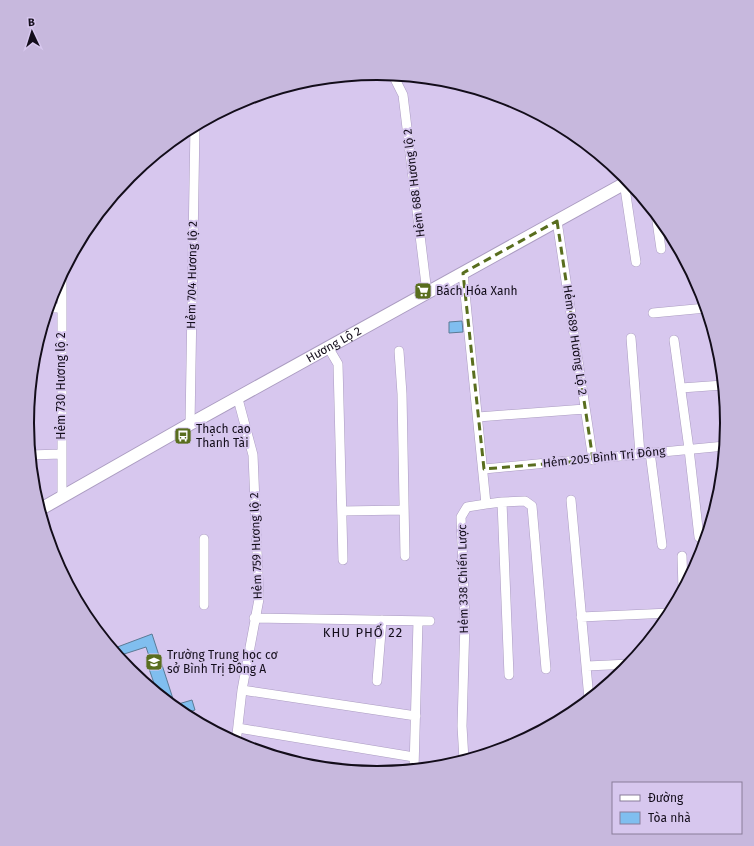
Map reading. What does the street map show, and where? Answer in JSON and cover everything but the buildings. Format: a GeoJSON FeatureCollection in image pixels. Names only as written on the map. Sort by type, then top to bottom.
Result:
{"type":"FeatureCollection","features":[{"type":"Feature","properties":{"kind":"main road","name":"Hương Lộ 2"},"geometry":{"type":"LineString","coordinates":[[45,507],[328,347],[557,221],[622,182]]}},
{"type":"Feature","properties":{"kind":"street","name":"Hẻm 688 Hương lộ 2"},"geometry":{"type":"LineString","coordinates":[[396,81],[403,95],[427,293]]}},
{"type":"Feature","properties":{"kind":"street","name":"Hẻm 704 Hương lộ 2"},"geometry":{"type":"LineString","coordinates":[[190,424],[195,133]]}},
{"type":"Feature","properties":{"kind":"street"},"geometry":{"type":"LineString","coordinates":[[627,188],[636,262]]}},
{"type":"Feature","properties":{"kind":"street","name":"Hẻm 689 Hương Lộ 2"},"geometry":{"type":"LineString","coordinates":[[557,221],[593,460]]}},
{"type":"Feature","properties":{"kind":"street"},"geometry":{"type":"LineString","coordinates":[[658,227],[662,249]]}},
{"type":"Feature","properties":{"kind":"street"},"geometry":{"type":"LineString","coordinates":[[463,273],[484,469],[486,504],[525,501],[532,506],[546,669]]}},
{"type":"Feature","properties":{"kind":"street","name":"Hẻm 730 Hương lộ 2"},"geometry":{"type":"LineString","coordinates":[[62,288],[62,497]]}},
{"type":"Feature","properties":{"kind":"street"},"geometry":{"type":"LineString","coordinates":[[54,308],[61,308]]}},
{"type":"Feature","properties":{"kind":"street"},"geometry":{"type":"LineString","coordinates":[[653,313],[700,309]]}},
{"type":"Feature","properties":{"kind":"street"},"geometry":{"type":"LineString","coordinates":[[631,338],[645,453],[662,545]]}},
{"type":"Feature","properties":{"kind":"street"},"geometry":{"type":"LineString","coordinates":[[674,340],[699,537]]}},
{"type":"Feature","properties":{"kind":"street"},"geometry":{"type":"LineString","coordinates":[[328,347],[338,364],[343,560]]}},
{"type":"Feature","properties":{"kind":"street"},"geometry":{"type":"LineString","coordinates":[[399,352],[402,394],[405,556]]}},
{"type":"Feature","properties":{"kind":"street"},"geometry":{"type":"LineString","coordinates":[[680,388],[718,385]]}},
{"type":"Feature","properties":{"kind":"street","name":"Hẻm 759 Hương lộ 2"},"geometry":{"type":"LineString","coordinates":[[237,736],[242,690],[254,618],[259,599],[253,455],[238,398]]}},
{"type":"Feature","properties":{"kind":"street"},"geometry":{"type":"LineString","coordinates":[[478,417],[585,409]]}},
{"type":"Feature","properties":{"kind":"street","name":"Hẻm 205 Bình Trị Đông"},"geometry":{"type":"LineString","coordinates":[[484,469],[593,460],[645,453],[719,447]]}},
{"type":"Feature","properties":{"kind":"street"},"geometry":{"type":"LineString","coordinates":[[36,455],[62,454]]}},
{"type":"Feature","properties":{"kind":"street"},"geometry":{"type":"LineString","coordinates":[[571,500],[589,692]]}},
{"type":"Feature","properties":{"kind":"street"},"geometry":{"type":"LineString","coordinates":[[502,502],[509,675]]}},
{"type":"Feature","properties":{"kind":"street","name":"Hẻm 338 Chiến Lược"},"geometry":{"type":"LineString","coordinates":[[464,755],[462,726],[465,622],[462,517],[467,507],[486,504]]}},
{"type":"Feature","properties":{"kind":"street"},"geometry":{"type":"LineString","coordinates":[[342,511],[404,510]]}},
{"type":"Feature","properties":{"kind":"street"},"geometry":{"type":"LineString","coordinates":[[204,539],[204,605]]}},
{"type":"Feature","properties":{"kind":"street"},"geometry":{"type":"LineString","coordinates":[[682,556],[683,579]]}},
{"type":"Feature","properties":{"kind":"street"},"geometry":{"type":"LineString","coordinates":[[581,617],[662,613]]}},
{"type":"Feature","properties":{"kind":"street"},"geometry":{"type":"LineString","coordinates":[[254,618],[430,621]]}},
{"type":"Feature","properties":{"kind":"street"},"geometry":{"type":"LineString","coordinates":[[377,681],[382,620]]}},
{"type":"Feature","properties":{"kind":"street"},"geometry":{"type":"LineString","coordinates":[[414,764],[418,621]]}},
{"type":"Feature","properties":{"kind":"street"},"geometry":{"type":"LineString","coordinates":[[586,666],[621,664]]}},
{"type":"Feature","properties":{"kind":"street"},"geometry":{"type":"LineString","coordinates":[[242,690],[416,716]]}},
{"type":"Feature","properties":{"kind":"street"},"geometry":{"type":"LineString","coordinates":[[238,728],[414,757]]}},
{"type":"Feature","properties":{"kind":"highlighted area"},"geometry":{"type":"Polygon","coordinates":[[[557,221],[585,409],[593,460],[484,469],[463,273],[557,221]]]}},
{"type":"Feature","properties":{"kind":"place","name":"Bách Hóa Xanh"},"geometry":{"type":"Point","coordinates":[423,291]}},
{"type":"Feature","properties":{"kind":"place","name":"Thạch cao Thanh Tài"},"geometry":{"type":"Point","coordinates":[183,436]}},
{"type":"Feature","properties":{"kind":"place","name":"Trường Trung học cơ sở Bình Trị Đông A"},"geometry":{"type":"Point","coordinates":[154,662]}},
{"type":"Feature","properties":{"kind":"district","name":"KHU PHỐ 22"},"geometry":{"type":"Point","coordinates":[363,632]}}]}
